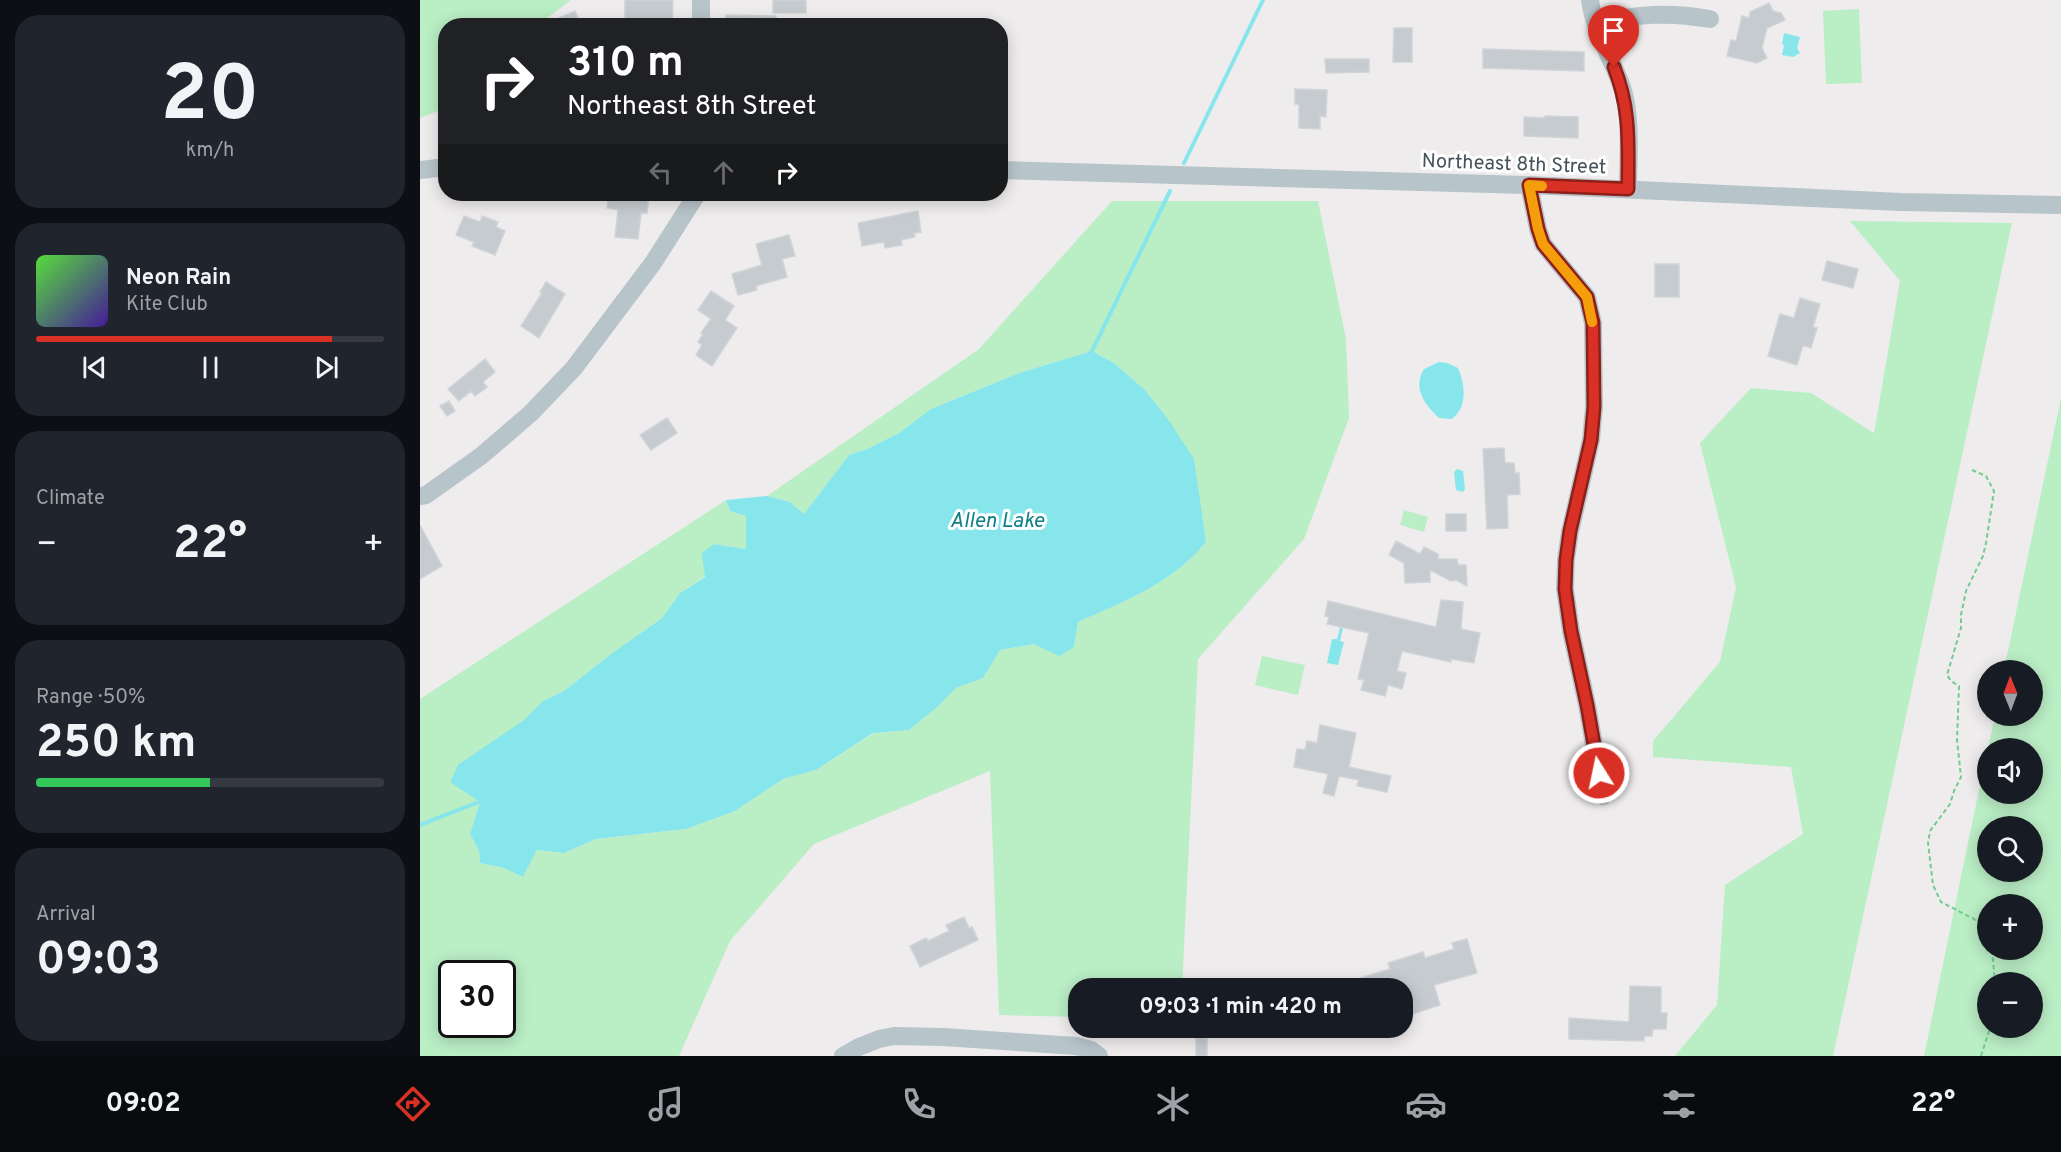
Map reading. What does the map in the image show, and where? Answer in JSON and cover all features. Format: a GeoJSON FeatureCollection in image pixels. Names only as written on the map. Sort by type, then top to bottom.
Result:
{"type":"FeatureCollection","features":[{"type":"Feature","properties":{"kind":"street"},"geometry":{"type":"LineString","coordinates":[[701,0],[701,18]]}},
{"type":"Feature","properties":{"kind":"street"},"geometry":{"type":"LineString","coordinates":[[1590,0],[1596,25],[1626,103],[1628,189]]}},
{"type":"Feature","properties":{"kind":"street"},"geometry":{"type":"LineString","coordinates":[[1596,25],[1617,18],[1650,14],[1681,14],[1710,19]]}},
{"type":"Feature","properties":{"kind":"street"},"geometry":{"type":"LineString","coordinates":[[420,156],[438,157]]}},
{"type":"Feature","properties":{"kind":"street"},"geometry":{"type":"LineString","coordinates":[[420,170],[438,167]]}},
{"type":"Feature","properties":{"kind":"street","name":"Northeast 8th Street"},"geometry":{"type":"LineString","coordinates":[[1008,170],[1529,185],[1901,202],[2061,205]]}},
{"type":"Feature","properties":{"kind":"street"},"geometry":{"type":"LineString","coordinates":[[1529,185],[1543,244],[1587,297],[1593,323],[1594,407],[1591,440],[1570,531],[1565,589],[1603,796]]}},
{"type":"Feature","properties":{"kind":"street"},"geometry":{"type":"LineString","coordinates":[[420,496],[426,495],[481,456],[531,413],[574,368],[653,263],[693,201]]}},
{"type":"Feature","properties":{"kind":"street"},"geometry":{"type":"LineString","coordinates":[[843,1056],[879,1039],[904,1036],[1076,1046],[1095,1053]]}},
{"type":"Feature","properties":{"kind":"path"},"geometry":{"type":"LineString","coordinates":[[1972,470],[1986,476],[1994,491],[1983,556],[1966,591],[1961,628],[1947,675],[1959,686],[1957,740],[1961,777],[1950,804],[1930,831],[1928,843],[1933,885],[1941,902],[1977,921]]}},
{"type":"Feature","properties":{"kind":"path"},"geometry":{"type":"LineString","coordinates":[[1981,1056],[1986,1038]]}},
{"type":"Feature","properties":{"kind":"green space"},"geometry":{"type":"Polygon","coordinates":[[[420,0],[571,0],[547,18],[438,18],[438,111],[420,118],[420,0]]]}},
{"type":"Feature","properties":{"kind":"green space"},"geometry":{"type":"Polygon","coordinates":[[[1859,9],[1862,83],[1826,84],[1823,11],[1859,9]]]}},
{"type":"Feature","properties":{"kind":"green space"},"geometry":{"type":"Polygon","coordinates":[[[1112,201],[1318,201],[1346,339],[1349,418],[1304,539],[1198,659],[1182,978],[1068,978],[1068,1017],[999,1015],[990,771],[814,844],[730,941],[679,1056],[420,1056],[420,699],[726,500],[730,511],[746,516],[746,549],[714,544],[705,576],[680,593],[662,618],[564,691],[543,701],[524,720],[482,750],[480,802],[470,834],[479,851],[480,863],[504,868],[523,877],[537,850],[564,853],[596,839],[686,829],[735,811],[783,779],[816,770],[874,733],[909,730],[956,688],[983,678],[1000,650],[1034,644],[1074,647],[1078,622],[1147,590],[1163,580],[1179,569],[1206,542],[1201,512],[1168,419],[1145,390],[1114,363],[1092,351],[1019,373],[931,409],[899,433],[849,455],[804,514],[790,502],[767,496],[979,349],[1112,201]]]}},
{"type":"Feature","properties":{"kind":"green space"},"geometry":{"type":"Polygon","coordinates":[[[1850,221],[2012,223],[1833,1056],[1675,1056],[1717,1005],[1725,885],[1803,834],[1791,767],[1653,757],[1653,741],[1720,662],[1736,587],[1700,443],[1751,388],[1811,393],[1874,433],[1900,281],[1850,221]]]}},
{"type":"Feature","properties":{"kind":"green space"},"geometry":{"type":"Polygon","coordinates":[[[2061,398],[2061,1056],[1924,1056],[1977,799],[1977,804],[2043,804],[2043,738],[1990,738],[1993,726],[2043,726],[2043,660],[2006,660],[2061,398]]]}},
{"type":"Feature","properties":{"kind":"green space"},"geometry":{"type":"Polygon","coordinates":[[[1404,510],[1428,517],[1424,532],[1400,525],[1404,510]]]}},
{"type":"Feature","properties":{"kind":"green space"},"geometry":{"type":"Polygon","coordinates":[[[1262,656],[1305,665],[1298,695],[1255,685],[1262,656]]]}},
{"type":"Feature","properties":{"kind":"water"},"geometry":{"type":"Polygon","coordinates":[[[1784,33],[1800,37],[1797,48],[1800,53],[1793,57],[1782,55],[1784,33]]]}},
{"type":"Feature","properties":{"kind":"water","name":"Allen Lake"},"geometry":{"type":"Polygon","coordinates":[[[1092,351],[1114,363],[1145,390],[1168,419],[1194,459],[1206,542],[1179,569],[1147,589],[1078,622],[1074,647],[1059,656],[1034,644],[1000,650],[983,678],[956,688],[909,730],[873,733],[816,770],[783,779],[735,811],[686,829],[596,839],[564,853],[537,850],[523,877],[504,868],[480,863],[479,851],[470,834],[480,802],[450,782],[458,765],[524,720],[543,701],[564,691],[662,618],[680,593],[705,577],[702,553],[714,544],[746,549],[746,516],[730,511],[726,500],[767,496],[790,502],[804,514],[849,455],[899,433],[931,409],[1019,373],[1092,351]]]}},
{"type":"Feature","properties":{"kind":"water"},"geometry":{"type":"Polygon","coordinates":[[[1439,362],[1458,368],[1462,381],[1463,402],[1452,419],[1439,418],[1425,402],[1420,389],[1419,383],[1424,369],[1439,362]]]}},
{"type":"Feature","properties":{"kind":"water"},"geometry":{"type":"Polygon","coordinates":[[[1457,469],[1463,471],[1465,489],[1463,492],[1456,490],[1454,472],[1457,469]]]}},
{"type":"Feature","properties":{"kind":"water"},"geometry":{"type":"Polygon","coordinates":[[[1341,623],[1344,623],[1340,641],[1344,642],[1338,665],[1327,663],[1332,639],[1337,639],[1341,623]]]}},
{"type":"Feature","properties":{"kind":"building"},"geometry":{"type":"Polygon","coordinates":[[[625,0],[673,0],[672,18],[625,18],[625,0]]]}},
{"type":"Feature","properties":{"kind":"building"},"geometry":{"type":"Polygon","coordinates":[[[773,0],[806,0],[806,13],[773,13],[773,0]]]}},
{"type":"Feature","properties":{"kind":"building"},"geometry":{"type":"Polygon","coordinates":[[[1769,3],[1773,11],[1781,13],[1785,20],[1767,28],[1762,48],[1767,58],[1757,63],[1727,56],[1731,40],[1736,41],[1742,16],[1749,18],[1750,12],[1769,3]]]}},
{"type":"Feature","properties":{"kind":"building"},"geometry":{"type":"Polygon","coordinates":[[[575,11],[578,18],[559,18],[575,11]]]}},
{"type":"Feature","properties":{"kind":"building"},"geometry":{"type":"Polygon","coordinates":[[[726,15],[776,16],[776,18],[726,18],[726,15]]]}},
{"type":"Feature","properties":{"kind":"building"},"geometry":{"type":"Polygon","coordinates":[[[1394,28],[1412,28],[1412,62],[1393,62],[1394,28]]]}},
{"type":"Feature","properties":{"kind":"building"},"geometry":{"type":"Polygon","coordinates":[[[1483,49],[1584,52],[1584,71],[1483,68],[1483,49]]]}},
{"type":"Feature","properties":{"kind":"building"},"geometry":{"type":"Polygon","coordinates":[[[1325,59],[1369,59],[1369,72],[1326,73],[1325,59]]]}},
{"type":"Feature","properties":{"kind":"building"},"geometry":{"type":"Polygon","coordinates":[[[1295,89],[1327,90],[1326,117],[1320,116],[1320,129],[1299,128],[1299,104],[1295,104],[1295,89]]]}},
{"type":"Feature","properties":{"kind":"building"},"geometry":{"type":"Polygon","coordinates":[[[1545,116],[1578,117],[1578,138],[1524,136],[1524,117],[1545,118],[1545,116]]]}},
{"type":"Feature","properties":{"kind":"building"},"geometry":{"type":"Polygon","coordinates":[[[608,201],[648,201],[647,213],[641,213],[638,239],[615,237],[618,210],[607,208],[608,201]]]}},
{"type":"Feature","properties":{"kind":"building"},"geometry":{"type":"Polygon","coordinates":[[[918,211],[921,232],[914,233],[915,237],[901,240],[902,245],[885,248],[884,242],[862,246],[858,223],[918,211]]]}},
{"type":"Feature","properties":{"kind":"building"},"geometry":{"type":"Polygon","coordinates":[[[464,216],[480,222],[482,216],[498,222],[496,227],[505,231],[495,255],[472,246],[474,242],[456,235],[464,216]]]}},
{"type":"Feature","properties":{"kind":"building"},"geometry":{"type":"Polygon","coordinates":[[[789,235],[795,256],[782,259],[787,277],[756,286],[757,290],[738,295],[732,274],[762,265],[756,244],[789,235]]]}},
{"type":"Feature","properties":{"kind":"building"},"geometry":{"type":"Polygon","coordinates":[[[1827,261],[1858,269],[1853,288],[1822,280],[1827,261]]]}},
{"type":"Feature","properties":{"kind":"building"},"geometry":{"type":"Polygon","coordinates":[[[1655,264],[1679,264],[1679,297],[1655,297],[1655,264]]]}},
{"type":"Feature","properties":{"kind":"building"},"geometry":{"type":"Polygon","coordinates":[[[546,282],[565,294],[539,338],[521,326],[542,293],[540,292],[546,282]]]}},
{"type":"Feature","properties":{"kind":"building"},"geometry":{"type":"Polygon","coordinates":[[[711,291],[734,306],[725,320],[737,328],[712,366],[696,355],[702,345],[698,342],[703,334],[701,333],[711,319],[698,310],[711,291]]]}},
{"type":"Feature","properties":{"kind":"building"},"geometry":{"type":"Polygon","coordinates":[[[1800,298],[1820,304],[1813,327],[1817,328],[1811,348],[1803,345],[1797,365],[1768,356],[1780,314],[1794,318],[1800,298]]]}},
{"type":"Feature","properties":{"kind":"building"},"geometry":{"type":"Polygon","coordinates":[[[485,359],[495,372],[483,382],[487,387],[475,396],[471,391],[459,401],[448,389],[485,359]]]}},
{"type":"Feature","properties":{"kind":"building"},"geometry":{"type":"Polygon","coordinates":[[[449,401],[455,411],[447,416],[440,406],[449,401]]]}},
{"type":"Feature","properties":{"kind":"building"},"geometry":{"type":"Polygon","coordinates":[[[667,418],[677,433],[651,450],[640,435],[667,418]]]}},
{"type":"Feature","properties":{"kind":"building"},"geometry":{"type":"Polygon","coordinates":[[[1504,448],[1505,463],[1514,463],[1515,473],[1519,473],[1520,494],[1507,495],[1508,528],[1487,529],[1483,449],[1504,448]]]}},
{"type":"Feature","properties":{"kind":"building"},"geometry":{"type":"Polygon","coordinates":[[[1446,514],[1466,514],[1466,531],[1446,531],[1446,514]]]}},
{"type":"Feature","properties":{"kind":"building"},"geometry":{"type":"Polygon","coordinates":[[[420,525],[442,566],[420,579],[420,525]]]}},
{"type":"Feature","properties":{"kind":"building"},"geometry":{"type":"Polygon","coordinates":[[[1396,541],[1420,554],[1424,547],[1438,554],[1438,559],[1457,559],[1458,565],[1466,565],[1467,586],[1430,570],[1430,582],[1405,583],[1404,563],[1389,555],[1396,541]]]}},
{"type":"Feature","properties":{"kind":"building"},"geometry":{"type":"Polygon","coordinates":[[[1441,600],[1463,602],[1461,629],[1480,633],[1474,663],[1451,659],[1451,662],[1402,651],[1397,671],[1406,673],[1402,689],[1388,685],[1385,696],[1361,690],[1364,680],[1358,679],[1369,633],[1327,624],[1329,617],[1325,616],[1328,601],[1436,627],[1441,600]]]}},
{"type":"Feature","properties":{"kind":"building"},"geometry":{"type":"Polygon","coordinates":[[[1320,725],[1356,733],[1349,767],[1391,776],[1387,792],[1357,786],[1359,780],[1339,776],[1334,796],[1323,793],[1328,774],[1294,767],[1297,749],[1305,750],[1307,741],[1317,743],[1320,725]]]}},
{"type":"Feature","properties":{"kind":"building"},"geometry":{"type":"Polygon","coordinates":[[[964,917],[978,940],[920,967],[910,946],[949,931],[946,925],[964,917]]]}},
{"type":"Feature","properties":{"kind":"building"},"geometry":{"type":"Polygon","coordinates":[[[1467,939],[1477,973],[1434,985],[1440,1005],[1413,1014],[1413,978],[1361,978],[1390,969],[1388,963],[1423,952],[1425,958],[1454,949],[1452,943],[1467,939]]]}},
{"type":"Feature","properties":{"kind":"building"},"geometry":{"type":"Polygon","coordinates":[[[1630,986],[1661,987],[1661,1013],[1667,1013],[1666,1029],[1653,1029],[1652,1036],[1644,1036],[1644,1041],[1569,1039],[1569,1018],[1629,1022],[1630,986]]]}},
{"type":"Feature","properties":{"kind":"building"},"geometry":{"type":"Polygon","coordinates":[[[1196,1038],[1207,1038],[1207,1056],[1196,1056],[1196,1038]]]}},
{"type":"Feature","properties":{"kind":"waterway"},"geometry":{"type":"LineString","coordinates":[[1184,163],[1263,0]]}},
{"type":"Feature","properties":{"kind":"waterway"},"geometry":{"type":"LineString","coordinates":[[1089,354],[1170,191]]}},
{"type":"Feature","properties":{"kind":"waterway"},"geometry":{"type":"LineString","coordinates":[[420,825],[484,800]]}},
{"type":"Feature","properties":{"kind":"slow traffic"},"geometry":{"type":"LineString","coordinates":[[1542,186],[1529,185],[1543,244],[1587,297],[1592,322]]}},
{"type":"Feature","properties":{"kind":"route"},"geometry":{"type":"LineString","coordinates":[[1599,773],[1565,589],[1570,531],[1591,440],[1594,407],[1593,323],[1587,297],[1543,244],[1529,185],[1628,189],[1626,103],[1614,67]]}}]}
